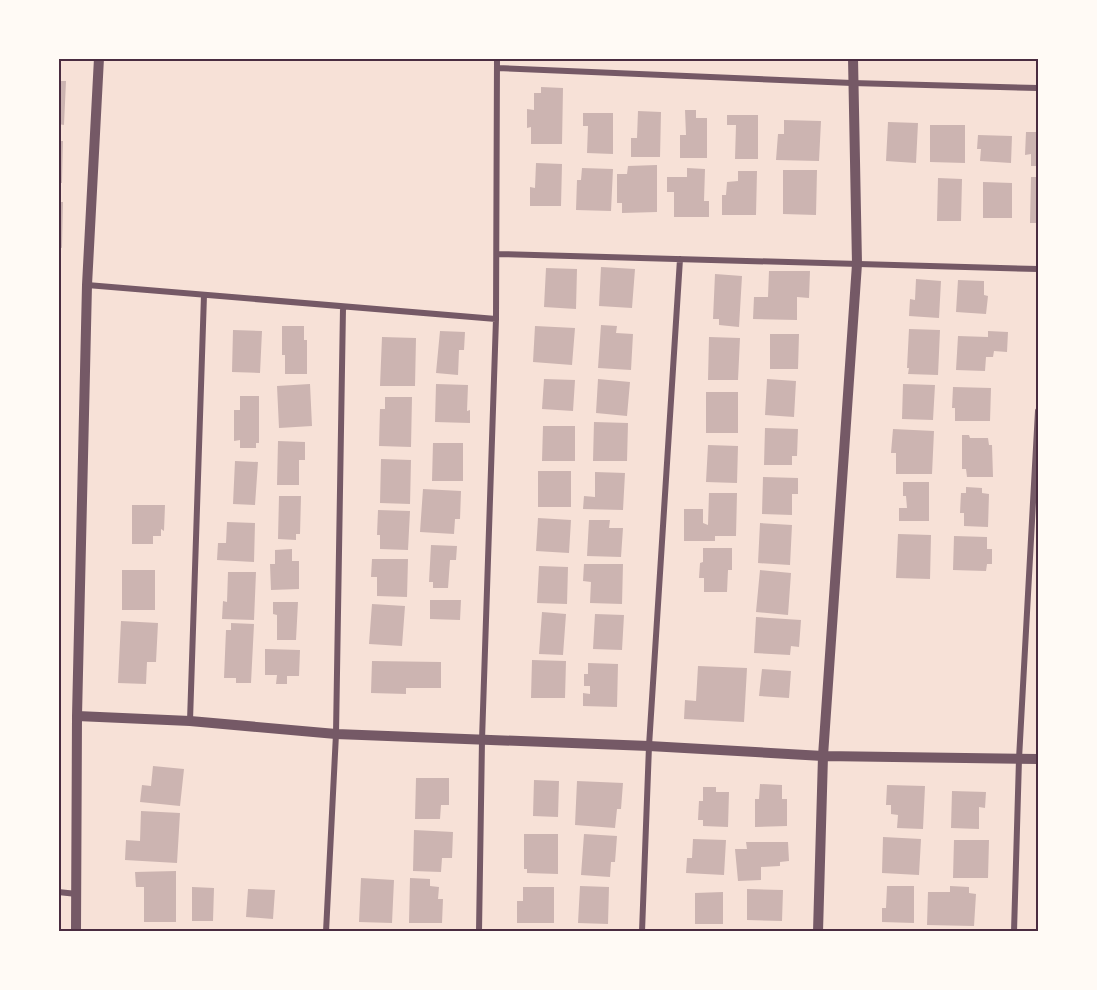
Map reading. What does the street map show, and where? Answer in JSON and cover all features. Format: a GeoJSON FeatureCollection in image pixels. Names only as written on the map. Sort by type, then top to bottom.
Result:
{"type":"FeatureCollection","features":[{"type":"Feature","properties":{"kind":"street"},"geometry":{"type":"LineString","coordinates":[[76,932],[77,716],[87,285],[99,58]]}},
{"type":"Feature","properties":{"kind":"street"},"geometry":{"type":"LineString","coordinates":[[479,932],[482,740],[496,319],[497,58]]}},
{"type":"Feature","properties":{"kind":"street"},"geometry":{"type":"LineString","coordinates":[[818,932],[823,756],[857,264],[853,58]]}},
{"type":"Feature","properties":{"kind":"street"},"geometry":{"type":"LineString","coordinates":[[497,68],[852,83],[1038,88]]}},
{"type":"Feature","properties":{"kind":"street"},"geometry":{"type":"LineString","coordinates":[[497,254],[1038,268]]}},
{"type":"Feature","properties":{"kind":"street"},"geometry":{"type":"LineString","coordinates":[[642,932],[649,746],[680,259]]}},
{"type":"Feature","properties":{"kind":"street"},"geometry":{"type":"LineString","coordinates":[[87,285],[496,319]]}},
{"type":"Feature","properties":{"kind":"street"},"geometry":{"type":"LineString","coordinates":[[190,721],[204,295]]}},
{"type":"Feature","properties":{"kind":"street"},"geometry":{"type":"LineString","coordinates":[[326,932],[336,734],[343,308]]}},
{"type":"Feature","properties":{"kind":"street"},"geometry":{"type":"LineString","coordinates":[[1014,932],[1019,759],[1038,411]]}},
{"type":"Feature","properties":{"kind":"street"},"geometry":{"type":"LineString","coordinates":[[77,716],[190,721],[336,734],[649,746],[823,756],[1038,759]]}},
{"type":"Feature","properties":{"kind":"street"},"geometry":{"type":"LineString","coordinates":[[58,892],[77,894]]}},
{"type":"Feature","properties":{"kind":"building"},"geometry":{"type":"Polygon","coordinates":[[[58,81],[66,81],[64,125],[58,124],[58,81]]]}},
{"type":"Feature","properties":{"kind":"building"},"geometry":{"type":"Polygon","coordinates":[[[541,87],[563,88],[562,144],[531,144],[531,127],[527,128],[527,109],[534,110],[534,93],[541,93],[541,87]]]}},
{"type":"Feature","properties":{"kind":"building"},"geometry":{"type":"Polygon","coordinates":[[[685,110],[696,110],[696,118],[707,118],[707,158],[680,158],[680,135],[686,135],[685,110]]]}},
{"type":"Feature","properties":{"kind":"building"},"geometry":{"type":"Polygon","coordinates":[[[638,111],[661,112],[660,157],[631,157],[631,138],[637,138],[638,111]]]}},
{"type":"Feature","properties":{"kind":"building"},"geometry":{"type":"Polygon","coordinates":[[[583,113],[613,113],[613,154],[587,153],[588,126],[583,126],[583,113]]]}},
{"type":"Feature","properties":{"kind":"building"},"geometry":{"type":"Polygon","coordinates":[[[727,115],[758,115],[758,159],[735,159],[736,125],[727,125],[727,115]]]}},
{"type":"Feature","properties":{"kind":"building"},"geometry":{"type":"Polygon","coordinates":[[[784,120],[821,121],[819,161],[776,160],[778,134],[784,134],[784,120]]]}},
{"type":"Feature","properties":{"kind":"building"},"geometry":{"type":"Polygon","coordinates":[[[888,122],[918,123],[916,163],[886,161],[888,122]]]}},
{"type":"Feature","properties":{"kind":"building"},"geometry":{"type":"Polygon","coordinates":[[[930,125],[965,125],[965,163],[930,162],[930,125]]]}},
{"type":"Feature","properties":{"kind":"building"},"geometry":{"type":"Polygon","coordinates":[[[1026,132],[1038,132],[1038,166],[1031,166],[1031,154],[1025,155],[1026,132]]]}},
{"type":"Feature","properties":{"kind":"building"},"geometry":{"type":"Polygon","coordinates":[[[978,135],[1012,136],[1011,163],[980,161],[981,149],[977,149],[978,135]]]}},
{"type":"Feature","properties":{"kind":"building"},"geometry":{"type":"Polygon","coordinates":[[[58,141],[63,141],[62,183],[58,183],[58,141]]]}},
{"type":"Feature","properties":{"kind":"building"},"geometry":{"type":"Polygon","coordinates":[[[536,163],[562,164],[561,206],[530,206],[530,187],[535,188],[536,163]]]}},
{"type":"Feature","properties":{"kind":"building"},"geometry":{"type":"Polygon","coordinates":[[[657,165],[657,212],[622,213],[622,203],[617,203],[617,174],[627,174],[628,166],[657,165]]]}},
{"type":"Feature","properties":{"kind":"building"},"geometry":{"type":"Polygon","coordinates":[[[582,168],[613,169],[611,211],[576,210],[577,180],[581,180],[582,168]]]}},
{"type":"Feature","properties":{"kind":"building"},"geometry":{"type":"Polygon","coordinates":[[[687,168],[705,169],[704,201],[709,201],[709,217],[674,217],[674,192],[667,192],[667,177],[687,177],[687,168]]]}},
{"type":"Feature","properties":{"kind":"building"},"geometry":{"type":"Polygon","coordinates":[[[783,170],[817,170],[816,215],[783,214],[783,170]]]}},
{"type":"Feature","properties":{"kind":"building"},"geometry":{"type":"Polygon","coordinates":[[[738,171],[757,171],[756,215],[722,215],[722,195],[726,195],[727,182],[738,181],[738,171]]]}},
{"type":"Feature","properties":{"kind":"building"},"geometry":{"type":"Polygon","coordinates":[[[1031,177],[1038,177],[1038,223],[1030,223],[1031,177]]]}},
{"type":"Feature","properties":{"kind":"building"},"geometry":{"type":"Polygon","coordinates":[[[938,178],[962,179],[961,221],[937,221],[938,178]]]}},
{"type":"Feature","properties":{"kind":"building"},"geometry":{"type":"Polygon","coordinates":[[[983,182],[1012,183],[1012,218],[983,218],[983,182]]]}},
{"type":"Feature","properties":{"kind":"building"},"geometry":{"type":"Polygon","coordinates":[[[58,202],[63,202],[62,248],[58,247],[58,202]]]}},
{"type":"Feature","properties":{"kind":"building"},"geometry":{"type":"Polygon","coordinates":[[[601,267],[635,269],[632,308],[599,306],[601,267]]]}},
{"type":"Feature","properties":{"kind":"building"},"geometry":{"type":"Polygon","coordinates":[[[546,268],[577,269],[576,309],[544,307],[546,268]]]}},
{"type":"Feature","properties":{"kind":"building"},"geometry":{"type":"Polygon","coordinates":[[[769,271],[810,271],[809,298],[797,297],[797,320],[753,319],[754,297],[768,297],[769,271]]]}},
{"type":"Feature","properties":{"kind":"building"},"geometry":{"type":"Polygon","coordinates":[[[715,274],[742,276],[739,327],[719,325],[719,319],[713,319],[715,274]]]}},
{"type":"Feature","properties":{"kind":"building"},"geometry":{"type":"Polygon","coordinates":[[[916,279],[941,281],[939,318],[909,316],[910,299],[915,300],[916,279]]]}},
{"type":"Feature","properties":{"kind":"building"},"geometry":{"type":"Polygon","coordinates":[[[958,280],[984,281],[984,295],[988,296],[986,314],[956,312],[958,280]]]}},
{"type":"Feature","properties":{"kind":"building"},"geometry":{"type":"Polygon","coordinates":[[[601,325],[617,326],[616,333],[633,334],[631,370],[598,368],[601,325]]]}},
{"type":"Feature","properties":{"kind":"building"},"geometry":{"type":"Polygon","coordinates":[[[282,326],[304,326],[304,340],[307,340],[307,374],[285,374],[285,355],[282,355],[282,326]]]}},
{"type":"Feature","properties":{"kind":"building"},"geometry":{"type":"Polygon","coordinates":[[[535,326],[575,328],[572,365],[533,362],[535,326]]]}},
{"type":"Feature","properties":{"kind":"building"},"geometry":{"type":"Polygon","coordinates":[[[909,329],[940,330],[938,375],[908,374],[909,329]]]}},
{"type":"Feature","properties":{"kind":"building"},"geometry":{"type":"Polygon","coordinates":[[[233,330],[262,331],[260,373],[232,372],[233,330]]]}},
{"type":"Feature","properties":{"kind":"building"},"geometry":{"type":"Polygon","coordinates":[[[440,331],[465,332],[464,350],[459,350],[458,375],[436,373],[440,331]]]}},
{"type":"Feature","properties":{"kind":"building"},"geometry":{"type":"Polygon","coordinates":[[[988,331],[1008,332],[1007,352],[994,351],[993,357],[986,357],[985,371],[956,370],[958,336],[988,337],[988,331]]]}},
{"type":"Feature","properties":{"kind":"building"},"geometry":{"type":"Polygon","coordinates":[[[770,334],[799,334],[798,369],[770,369],[770,334]]]}},
{"type":"Feature","properties":{"kind":"building"},"geometry":{"type":"Polygon","coordinates":[[[382,337],[416,338],[415,386],[380,386],[382,337]]]}},
{"type":"Feature","properties":{"kind":"building"},"geometry":{"type":"Polygon","coordinates":[[[709,337],[740,338],[738,380],[708,380],[709,337]]]}},
{"type":"Feature","properties":{"kind":"building"},"geometry":{"type":"Polygon","coordinates":[[[544,379],[575,380],[573,411],[542,409],[544,379]]]}},
{"type":"Feature","properties":{"kind":"building"},"geometry":{"type":"Polygon","coordinates":[[[598,379],[630,382],[627,416],[596,413],[598,379]]]}},
{"type":"Feature","properties":{"kind":"building"},"geometry":{"type":"Polygon","coordinates":[[[767,379],[796,381],[794,417],[765,415],[767,379]]]}},
{"type":"Feature","properties":{"kind":"building"},"geometry":{"type":"Polygon","coordinates":[[[310,384],[312,426],[279,428],[277,386],[310,384]]]}},
{"type":"Feature","properties":{"kind":"building"},"geometry":{"type":"Polygon","coordinates":[[[436,384],[468,385],[467,411],[470,410],[470,423],[435,422],[436,384]]]}},
{"type":"Feature","properties":{"kind":"building"},"geometry":{"type":"Polygon","coordinates":[[[903,384],[935,385],[933,420],[902,419],[903,384]]]}},
{"type":"Feature","properties":{"kind":"building"},"geometry":{"type":"Polygon","coordinates":[[[953,387],[991,388],[990,421],[955,421],[955,408],[952,408],[953,387]]]}},
{"type":"Feature","properties":{"kind":"building"},"geometry":{"type":"Polygon","coordinates":[[[706,392],[738,392],[738,433],[706,433],[706,392]]]}},
{"type":"Feature","properties":{"kind":"building"},"geometry":{"type":"Polygon","coordinates":[[[240,396],[259,396],[259,443],[256,443],[256,448],[240,448],[240,440],[234,441],[234,410],[240,410],[240,396]]]}},
{"type":"Feature","properties":{"kind":"building"},"geometry":{"type":"Polygon","coordinates":[[[385,397],[412,397],[411,447],[379,446],[380,409],[385,409],[385,397]]]}},
{"type":"Feature","properties":{"kind":"building"},"geometry":{"type":"Polygon","coordinates":[[[594,422],[628,423],[627,461],[593,461],[594,422]]]}},
{"type":"Feature","properties":{"kind":"building"},"geometry":{"type":"Polygon","coordinates":[[[543,426],[575,426],[575,461],[542,461],[543,426]]]}},
{"type":"Feature","properties":{"kind":"building"},"geometry":{"type":"Polygon","coordinates":[[[765,428],[798,429],[797,456],[792,456],[792,465],[764,465],[765,428]]]}},
{"type":"Feature","properties":{"kind":"building"},"geometry":{"type":"Polygon","coordinates":[[[893,429],[934,431],[932,474],[896,474],[896,453],[891,453],[893,429]]]}},
{"type":"Feature","properties":{"kind":"building"},"geometry":{"type":"Polygon","coordinates":[[[962,435],[969,435],[970,438],[988,438],[989,445],[992,445],[993,477],[967,477],[966,469],[962,469],[962,435]]]}},
{"type":"Feature","properties":{"kind":"building"},"geometry":{"type":"Polygon","coordinates":[[[278,441],[305,442],[305,460],[299,460],[299,485],[277,485],[278,441]]]}},
{"type":"Feature","properties":{"kind":"building"},"geometry":{"type":"Polygon","coordinates":[[[433,443],[463,443],[463,481],[432,481],[433,443]]]}},
{"type":"Feature","properties":{"kind":"building"},"geometry":{"type":"Polygon","coordinates":[[[708,445],[738,446],[737,483],[706,482],[708,445]]]}},
{"type":"Feature","properties":{"kind":"building"},"geometry":{"type":"Polygon","coordinates":[[[381,459],[411,460],[410,504],[380,503],[381,459]]]}},
{"type":"Feature","properties":{"kind":"building"},"geometry":{"type":"Polygon","coordinates":[[[235,461],[258,462],[255,505],[233,504],[235,461]]]}},
{"type":"Feature","properties":{"kind":"building"},"geometry":{"type":"Polygon","coordinates":[[[538,471],[571,471],[571,507],[538,507],[538,471]]]}},
{"type":"Feature","properties":{"kind":"building"},"geometry":{"type":"Polygon","coordinates":[[[595,472],[625,473],[623,510],[583,509],[584,496],[595,497],[595,472]]]}},
{"type":"Feature","properties":{"kind":"building"},"geometry":{"type":"Polygon","coordinates":[[[763,477],[798,478],[798,494],[792,494],[792,515],[762,514],[763,477]]]}},
{"type":"Feature","properties":{"kind":"building"},"geometry":{"type":"Polygon","coordinates":[[[903,482],[929,482],[929,521],[899,521],[899,508],[907,508],[906,496],[903,496],[903,482]]]}},
{"type":"Feature","properties":{"kind":"building"},"geometry":{"type":"Polygon","coordinates":[[[966,487],[982,488],[982,493],[989,494],[988,527],[964,526],[964,513],[960,513],[961,493],[966,493],[966,487]]]}},
{"type":"Feature","properties":{"kind":"building"},"geometry":{"type":"Polygon","coordinates":[[[423,489],[461,491],[460,519],[455,519],[454,534],[420,532],[423,489]]]}},
{"type":"Feature","properties":{"kind":"building"},"geometry":{"type":"Polygon","coordinates":[[[709,493],[737,493],[736,536],[715,536],[715,541],[684,541],[684,509],[703,509],[703,523],[708,525],[709,493]]]}},
{"type":"Feature","properties":{"kind":"building"},"geometry":{"type":"Polygon","coordinates":[[[279,496],[301,496],[300,534],[296,534],[296,540],[278,539],[279,496]]]}},
{"type":"Feature","properties":{"kind":"building"},"geometry":{"type":"Polygon","coordinates":[[[132,505],[165,505],[164,531],[161,529],[161,536],[153,536],[153,544],[132,544],[132,505]]]}},
{"type":"Feature","properties":{"kind":"building"},"geometry":{"type":"Polygon","coordinates":[[[378,510],[410,511],[408,550],[380,549],[380,535],[377,535],[378,510]]]}},
{"type":"Feature","properties":{"kind":"building"},"geometry":{"type":"Polygon","coordinates":[[[538,518],[571,520],[569,553],[536,551],[538,518]]]}},
{"type":"Feature","properties":{"kind":"building"},"geometry":{"type":"Polygon","coordinates":[[[589,520],[610,520],[609,528],[623,528],[621,557],[587,556],[589,520]]]}},
{"type":"Feature","properties":{"kind":"building"},"geometry":{"type":"Polygon","coordinates":[[[227,522],[255,523],[254,562],[217,560],[218,543],[226,543],[227,522]]]}},
{"type":"Feature","properties":{"kind":"building"},"geometry":{"type":"Polygon","coordinates":[[[760,523],[792,525],[790,565],[758,563],[760,523]]]}},
{"type":"Feature","properties":{"kind":"building"},"geometry":{"type":"Polygon","coordinates":[[[898,534],[931,535],[930,579],[896,578],[898,534]]]}},
{"type":"Feature","properties":{"kind":"building"},"geometry":{"type":"Polygon","coordinates":[[[954,536],[987,537],[987,549],[992,549],[992,564],[987,564],[986,571],[953,570],[954,536]]]}},
{"type":"Feature","properties":{"kind":"building"},"geometry":{"type":"Polygon","coordinates":[[[431,545],[457,546],[456,560],[450,560],[448,588],[433,588],[433,582],[429,582],[431,545]]]}},
{"type":"Feature","properties":{"kind":"building"},"geometry":{"type":"Polygon","coordinates":[[[703,548],[732,548],[732,570],[728,570],[727,592],[704,592],[704,578],[699,578],[700,563],[703,562],[703,548]]]}},
{"type":"Feature","properties":{"kind":"building"},"geometry":{"type":"Polygon","coordinates":[[[292,549],[292,561],[299,561],[299,589],[271,590],[270,564],[275,564],[275,550],[292,549]]]}},
{"type":"Feature","properties":{"kind":"building"},"geometry":{"type":"Polygon","coordinates":[[[372,559],[408,559],[407,597],[377,596],[377,577],[371,577],[372,559]]]}},
{"type":"Feature","properties":{"kind":"building"},"geometry":{"type":"Polygon","coordinates":[[[584,564],[623,564],[622,604],[590,603],[591,582],[583,581],[584,564]]]}},
{"type":"Feature","properties":{"kind":"building"},"geometry":{"type":"Polygon","coordinates":[[[539,566],[568,567],[567,604],[537,603],[539,566]]]}},
{"type":"Feature","properties":{"kind":"building"},"geometry":{"type":"Polygon","coordinates":[[[122,570],[155,570],[155,610],[122,610],[122,570]]]}},
{"type":"Feature","properties":{"kind":"building"},"geometry":{"type":"Polygon","coordinates":[[[760,570],[791,573],[788,615],[756,612],[760,570]]]}},
{"type":"Feature","properties":{"kind":"building"},"geometry":{"type":"Polygon","coordinates":[[[228,572],[256,572],[254,620],[222,619],[223,601],[227,602],[228,572]]]}},
{"type":"Feature","properties":{"kind":"building"},"geometry":{"type":"Polygon","coordinates":[[[430,600],[461,600],[460,620],[430,619],[430,600]]]}},
{"type":"Feature","properties":{"kind":"building"},"geometry":{"type":"Polygon","coordinates":[[[273,602],[298,602],[296,640],[277,640],[277,615],[273,614],[273,602]]]}},
{"type":"Feature","properties":{"kind":"building"},"geometry":{"type":"Polygon","coordinates":[[[372,604],[405,606],[402,646],[369,644],[372,604]]]}},
{"type":"Feature","properties":{"kind":"building"},"geometry":{"type":"Polygon","coordinates":[[[542,612],[566,614],[563,655],[539,654],[542,612]]]}},
{"type":"Feature","properties":{"kind":"building"},"geometry":{"type":"Polygon","coordinates":[[[595,614],[624,615],[622,650],[593,649],[595,614]]]}},
{"type":"Feature","properties":{"kind":"building"},"geometry":{"type":"Polygon","coordinates":[[[756,617],[801,620],[799,647],[791,646],[790,655],[754,653],[756,617]]]}},
{"type":"Feature","properties":{"kind":"building"},"geometry":{"type":"Polygon","coordinates":[[[121,621],[158,623],[156,662],[147,662],[146,684],[118,683],[121,621]]]}},
{"type":"Feature","properties":{"kind":"building"},"geometry":{"type":"Polygon","coordinates":[[[231,623],[254,624],[251,683],[236,683],[236,678],[224,678],[226,630],[231,630],[231,623]]]}},
{"type":"Feature","properties":{"kind":"building"},"geometry":{"type":"Polygon","coordinates":[[[265,649],[300,650],[299,676],[287,676],[287,684],[276,684],[277,675],[265,675],[265,649]]]}},
{"type":"Feature","properties":{"kind":"building"},"geometry":{"type":"Polygon","coordinates":[[[532,660],[566,661],[565,698],[531,698],[532,660]]]}},
{"type":"Feature","properties":{"kind":"building"},"geometry":{"type":"Polygon","coordinates":[[[372,661],[441,662],[441,688],[406,688],[406,694],[371,693],[372,661]]]}},
{"type":"Feature","properties":{"kind":"building"},"geometry":{"type":"Polygon","coordinates":[[[588,663],[618,664],[617,707],[583,706],[583,693],[590,694],[590,686],[584,686],[584,674],[588,674],[588,663]]]}},
{"type":"Feature","properties":{"kind":"building"},"geometry":{"type":"Polygon","coordinates":[[[698,666],[747,668],[744,722],[684,719],[685,700],[696,701],[698,666]]]}},
{"type":"Feature","properties":{"kind":"building"},"geometry":{"type":"Polygon","coordinates":[[[762,669],[791,671],[789,698],[759,696],[762,669]]]}},
{"type":"Feature","properties":{"kind":"building"},"geometry":{"type":"Polygon","coordinates":[[[153,766],[184,769],[180,806],[140,802],[142,785],[151,786],[153,766]]]}},
{"type":"Feature","properties":{"kind":"building"},"geometry":{"type":"Polygon","coordinates":[[[416,778],[449,778],[449,805],[441,805],[440,819],[415,819],[416,778]]]}},
{"type":"Feature","properties":{"kind":"building"},"geometry":{"type":"Polygon","coordinates":[[[534,780],[559,781],[558,817],[533,816],[534,780]]]}},
{"type":"Feature","properties":{"kind":"building"},"geometry":{"type":"Polygon","coordinates":[[[577,781],[623,783],[621,809],[617,809],[615,828],[575,825],[577,781]]]}},
{"type":"Feature","properties":{"kind":"building"},"geometry":{"type":"Polygon","coordinates":[[[760,784],[782,785],[782,799],[787,799],[787,826],[755,827],[755,799],[759,799],[760,784]]]}},
{"type":"Feature","properties":{"kind":"building"},"geometry":{"type":"Polygon","coordinates":[[[887,785],[925,786],[923,829],[897,828],[898,815],[891,814],[891,805],[886,805],[887,785]]]}},
{"type":"Feature","properties":{"kind":"building"},"geometry":{"type":"Polygon","coordinates":[[[703,787],[716,787],[716,792],[729,792],[728,827],[703,826],[703,820],[698,820],[699,801],[703,801],[703,787]]]}},
{"type":"Feature","properties":{"kind":"building"},"geometry":{"type":"Polygon","coordinates":[[[952,791],[986,792],[985,808],[979,807],[979,829],[951,828],[952,791]]]}},
{"type":"Feature","properties":{"kind":"building"},"geometry":{"type":"Polygon","coordinates":[[[141,811],[180,813],[177,863],[125,860],[126,840],[140,841],[141,811]]]}},
{"type":"Feature","properties":{"kind":"building"},"geometry":{"type":"Polygon","coordinates":[[[414,830],[453,832],[452,858],[442,858],[441,872],[413,871],[414,830]]]}},
{"type":"Feature","properties":{"kind":"building"},"geometry":{"type":"Polygon","coordinates":[[[524,834],[558,834],[558,874],[527,873],[527,869],[524,869],[524,834]]]}},
{"type":"Feature","properties":{"kind":"building"},"geometry":{"type":"Polygon","coordinates":[[[584,834],[617,836],[615,862],[611,862],[610,877],[581,875],[584,834]]]}},
{"type":"Feature","properties":{"kind":"building"},"geometry":{"type":"Polygon","coordinates":[[[883,837],[921,839],[919,875],[882,873],[883,837]]]}},
{"type":"Feature","properties":{"kind":"building"},"geometry":{"type":"Polygon","coordinates":[[[693,839],[726,840],[724,875],[686,873],[687,858],[692,858],[693,839]]]}},
{"type":"Feature","properties":{"kind":"building"},"geometry":{"type":"Polygon","coordinates":[[[954,840],[989,840],[988,878],[953,878],[954,840]]]}},
{"type":"Feature","properties":{"kind":"building"},"geometry":{"type":"Polygon","coordinates":[[[746,842],[788,842],[789,861],[780,862],[780,866],[761,867],[761,880],[738,881],[735,849],[747,849],[746,842]]]}},
{"type":"Feature","properties":{"kind":"building"},"geometry":{"type":"Polygon","coordinates":[[[176,871],[176,922],[144,922],[144,887],[136,887],[135,872],[176,871]]]}},
{"type":"Feature","properties":{"kind":"building"},"geometry":{"type":"Polygon","coordinates":[[[361,878],[394,880],[392,923],[359,922],[361,878]]]}},
{"type":"Feature","properties":{"kind":"building"},"geometry":{"type":"Polygon","coordinates":[[[410,878],[430,879],[430,886],[439,887],[438,899],[443,899],[442,923],[409,923],[410,878]]]}},
{"type":"Feature","properties":{"kind":"building"},"geometry":{"type":"Polygon","coordinates":[[[580,886],[609,887],[608,924],[578,923],[580,886]]]}},
{"type":"Feature","properties":{"kind":"building"},"geometry":{"type":"Polygon","coordinates":[[[887,886],[914,886],[914,923],[882,922],[882,908],[886,908],[887,886]]]}},
{"type":"Feature","properties":{"kind":"building"},"geometry":{"type":"Polygon","coordinates":[[[950,886],[969,887],[969,893],[976,894],[974,926],[927,925],[928,892],[950,892],[950,886]]]}},
{"type":"Feature","properties":{"kind":"building"},"geometry":{"type":"Polygon","coordinates":[[[192,887],[214,888],[213,921],[192,921],[192,887]]]}},
{"type":"Feature","properties":{"kind":"building"},"geometry":{"type":"Polygon","coordinates":[[[523,887],[554,887],[554,923],[517,923],[517,901],[523,901],[523,887]]]}},
{"type":"Feature","properties":{"kind":"building"},"geometry":{"type":"Polygon","coordinates":[[[248,889],[275,890],[273,919],[246,917],[248,889]]]}},
{"type":"Feature","properties":{"kind":"building"},"geometry":{"type":"Polygon","coordinates":[[[747,889],[783,890],[782,921],[747,920],[747,889]]]}},
{"type":"Feature","properties":{"kind":"building"},"geometry":{"type":"Polygon","coordinates":[[[723,892],[723,924],[695,924],[695,893],[723,892]]]}}]}
